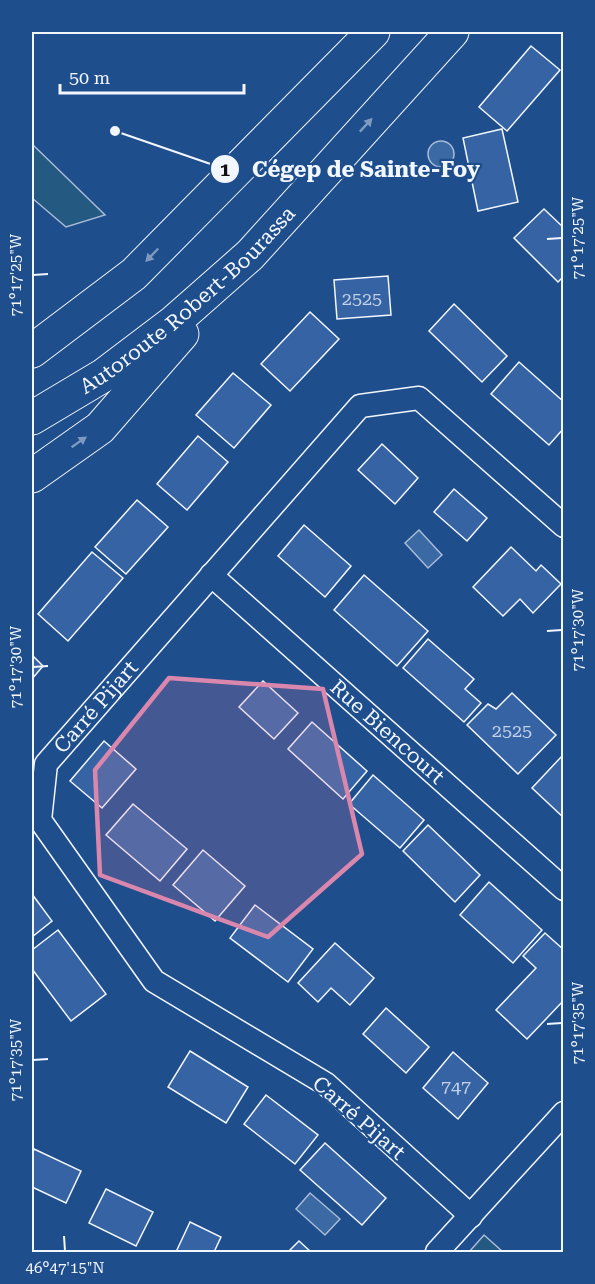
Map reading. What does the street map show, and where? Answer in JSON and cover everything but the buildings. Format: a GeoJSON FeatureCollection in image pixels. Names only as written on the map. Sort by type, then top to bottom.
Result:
{"type":"FeatureCollection","features":[{"type":"Feature","properties":{"kind":"highway"},"geometry":{"type":"LineString","coordinates":[[241,168],[344,32]]}},
{"type":"Feature","properties":{"kind":"highway"},"geometry":{"type":"LineString","coordinates":[[32,351],[134,274],[373,32]]}},
{"type":"Feature","properties":{"kind":"highway","name":"Autoroute Robert-Bourassa"},"geometry":{"type":"LineString","coordinates":[[32,418],[104,375],[174,322],[250,255],[452,32]]}},
{"type":"Feature","properties":{"kind":"highway"},"geometry":{"type":"LineString","coordinates":[[32,476],[100,428],[250,255]]}},
{"type":"Feature","properties":{"kind":"street","name":"Carré Pijart"},"geometry":{"type":"LineString","coordinates":[[471,1216],[326,1084],[154,981],[40,820],[46,764],[360,406],[419,398],[564,526]]}},
{"type":"Feature","properties":{"kind":"street","name":"Rue Biencourt"},"geometry":{"type":"LineString","coordinates":[[211,575],[564,889]]}},
{"type":"Feature","properties":{"kind":"street"},"geometry":{"type":"LineString","coordinates":[[437,1252],[564,1113]]}},
{"type":"Feature","properties":{"kind":"highlighted area"},"geometry":{"type":"Polygon","coordinates":[[[169,678],[323,689],[362,854],[268,937],[100,875],[95,770],[169,678]]]}},
{"type":"Feature","properties":{"kind":"shaded area"},"geometry":{"type":"Polygon","coordinates":[[[441,141],[451,144],[454,154],[451,164],[441,167],[431,164],[428,154],[431,144],[441,141]]]}},
{"type":"Feature","properties":{"kind":"shaded area"},"geometry":{"type":"Polygon","coordinates":[[[32,144],[105,215],[66,227],[32,198],[32,144]]]}},
{"type":"Feature","properties":{"kind":"shaded area"},"geometry":{"type":"Polygon","coordinates":[[[419,530],[442,555],[428,568],[405,543],[419,530]]]}},
{"type":"Feature","properties":{"kind":"shaded area"},"geometry":{"type":"Polygon","coordinates":[[[310,1193],[340,1219],[325,1235],[296,1209],[310,1193]]]}},
{"type":"Feature","properties":{"kind":"shaded area"},"geometry":{"type":"Polygon","coordinates":[[[484,1235],[503,1252],[469,1252],[484,1235]]]}},
{"type":"Feature","properties":{"kind":"place","name":"Cégep de Sainte-Foy"},"geometry":{"type":"Point","coordinates":[115,131]}}]}
